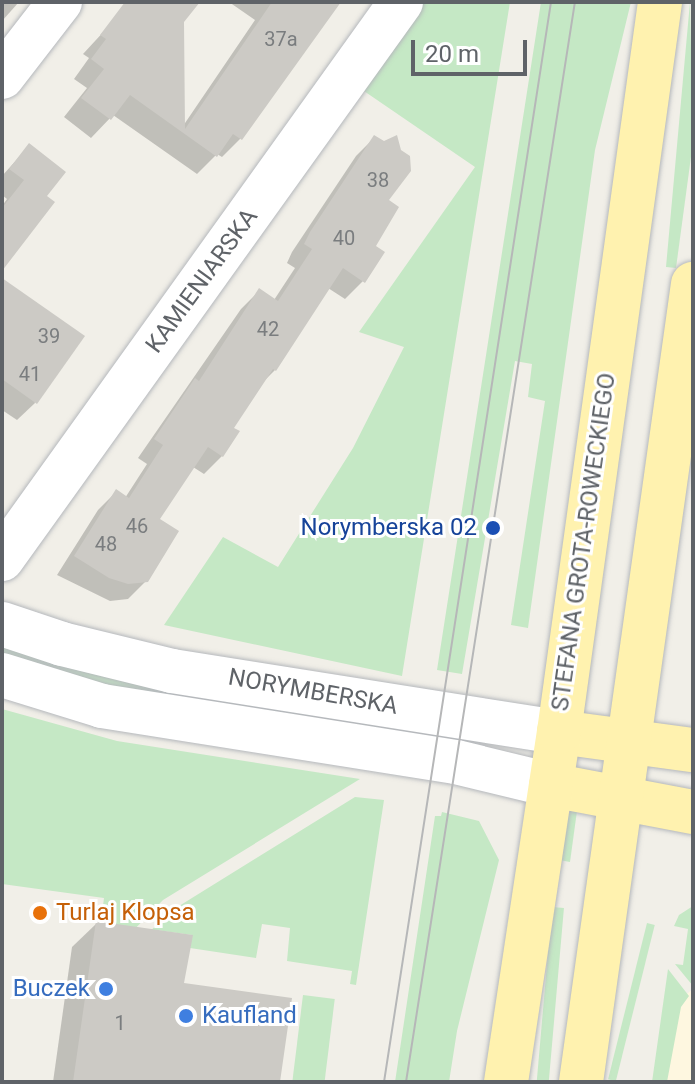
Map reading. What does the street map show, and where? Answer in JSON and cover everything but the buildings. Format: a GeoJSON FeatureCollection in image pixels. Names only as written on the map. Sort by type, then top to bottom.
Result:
{"type":"FeatureCollection","features":[{"type":"Feature","properties":{"kind":"main road","name":"STEFANA GROTA-ROWECKIEGO"},"geometry":{"type":"LineString","coordinates":[[506,1082],[559,732],[660,2]]}},
{"type":"Feature","properties":{"kind":"main road"},"geometry":{"type":"LineString","coordinates":[[581,1082],[693,284]]}},
{"type":"Feature","properties":{"kind":"main road","name":"NORYMBERSKA"},"geometry":{"type":"LineString","coordinates":[[559,732],[693,750]]}},
{"type":"Feature","properties":{"kind":"main road"},"geometry":{"type":"LineString","coordinates":[[551,785],[693,812]]}},
{"type":"Feature","properties":{"kind":"street"},"geometry":{"type":"LineString","coordinates":[[2,77],[60,2]]}},
{"type":"Feature","properties":{"kind":"street","name":"KAMIENIARSKA"},"geometry":{"type":"LineString","coordinates":[[2,559],[401,2]]}},
{"type":"Feature","properties":{"kind":"street","name":"NORYMBERSKA"},"geometry":{"type":"LineString","coordinates":[[2,624],[62,644],[172,671],[559,732]]}},
{"type":"Feature","properties":{"kind":"street","name":"NORYMBERSKA"},"geometry":{"type":"LineString","coordinates":[[2,675],[102,706],[456,762],[551,785]]}},
{"type":"Feature","properties":{"kind":"shaded area"},"geometry":{"type":"Polygon","coordinates":[[[693,989],[693,1082],[654,1082],[665,1011],[693,989]]]}},
{"type":"Feature","properties":{"kind":"green space"},"geometry":{"type":"Polygon","coordinates":[[[421,2],[510,2],[402,676],[164,625],[223,537],[278,567],[353,448],[404,347],[359,332],[475,167],[361,89],[421,2]]]}},
{"type":"Feature","properties":{"kind":"green space"},"geometry":{"type":"Polygon","coordinates":[[[541,2],[631,2],[595,150],[528,628],[511,625],[545,401],[528,397],[532,364],[515,361],[462,674],[437,670],[541,2]]]}},
{"type":"Feature","properties":{"kind":"green space"},"geometry":{"type":"Polygon","coordinates":[[[690,2],[693,142],[676,268],[666,267],[690,2]]]}},
{"type":"Feature","properties":{"kind":"green space"},"geometry":{"type":"Polygon","coordinates":[[[2,642],[390,720],[389,731],[112,688],[2,654],[2,642]]]}},
{"type":"Feature","properties":{"kind":"green space"},"geometry":{"type":"Polygon","coordinates":[[[2,709],[117,741],[360,779],[163,900],[126,938],[99,936],[104,898],[2,884],[2,709]]]}},
{"type":"Feature","properties":{"kind":"green space"},"geometry":{"type":"Polygon","coordinates":[[[355,797],[384,800],[356,985],[350,984],[352,971],[287,961],[290,928],[262,924],[256,958],[190,948],[192,935],[156,930],[141,940],[171,911],[355,797]]]}},
{"type":"Feature","properties":{"kind":"green space"},"geometry":{"type":"Polygon","coordinates":[[[571,809],[577,811],[570,862],[559,860],[564,826],[571,809]]]}},
{"type":"Feature","properties":{"kind":"green space"},"geometry":{"type":"Polygon","coordinates":[[[442,812],[479,821],[499,860],[457,1031],[449,1082],[395,1082],[435,816],[441,816],[442,812]]]}},
{"type":"Feature","properties":{"kind":"green space"},"geometry":{"type":"Polygon","coordinates":[[[693,906],[693,986],[675,964],[683,965],[688,929],[674,926],[679,915],[693,906]]]}},
{"type":"Feature","properties":{"kind":"green space"},"geometry":{"type":"Polygon","coordinates":[[[552,907],[564,908],[549,1082],[537,1082],[552,907]]]}},
{"type":"Feature","properties":{"kind":"green space"},"geometry":{"type":"Polygon","coordinates":[[[647,923],[655,925],[616,1081],[608,1079],[647,923]]]}},
{"type":"Feature","properties":{"kind":"green space"},"geometry":{"type":"Polygon","coordinates":[[[668,969],[689,996],[681,1007],[667,1082],[652,1082],[668,969]]]}},
{"type":"Feature","properties":{"kind":"green space"},"geometry":{"type":"Polygon","coordinates":[[[303,995],[335,999],[325,1082],[292,1082],[303,995]]]}},
{"type":"Feature","properties":{"kind":"tram line"},"geometry":{"type":"LineString","coordinates":[[384,1082],[551,2]]}},
{"type":"Feature","properties":{"kind":"tram line"},"geometry":{"type":"LineString","coordinates":[[406,1082],[575,2]]}},
{"type":"Feature","properties":{"kind":"place","name":"Norymberska 02"},"geometry":{"type":"Point","coordinates":[493,528]}},
{"type":"Feature","properties":{"kind":"place","name":"Turlaj Klopsa"},"geometry":{"type":"Point","coordinates":[40,913]}},
{"type":"Feature","properties":{"kind":"place","name":"Buczek"},"geometry":{"type":"Point","coordinates":[106,989]}},
{"type":"Feature","properties":{"kind":"place","name":"Kaufland"},"geometry":{"type":"Point","coordinates":[186,1016]}}]}
